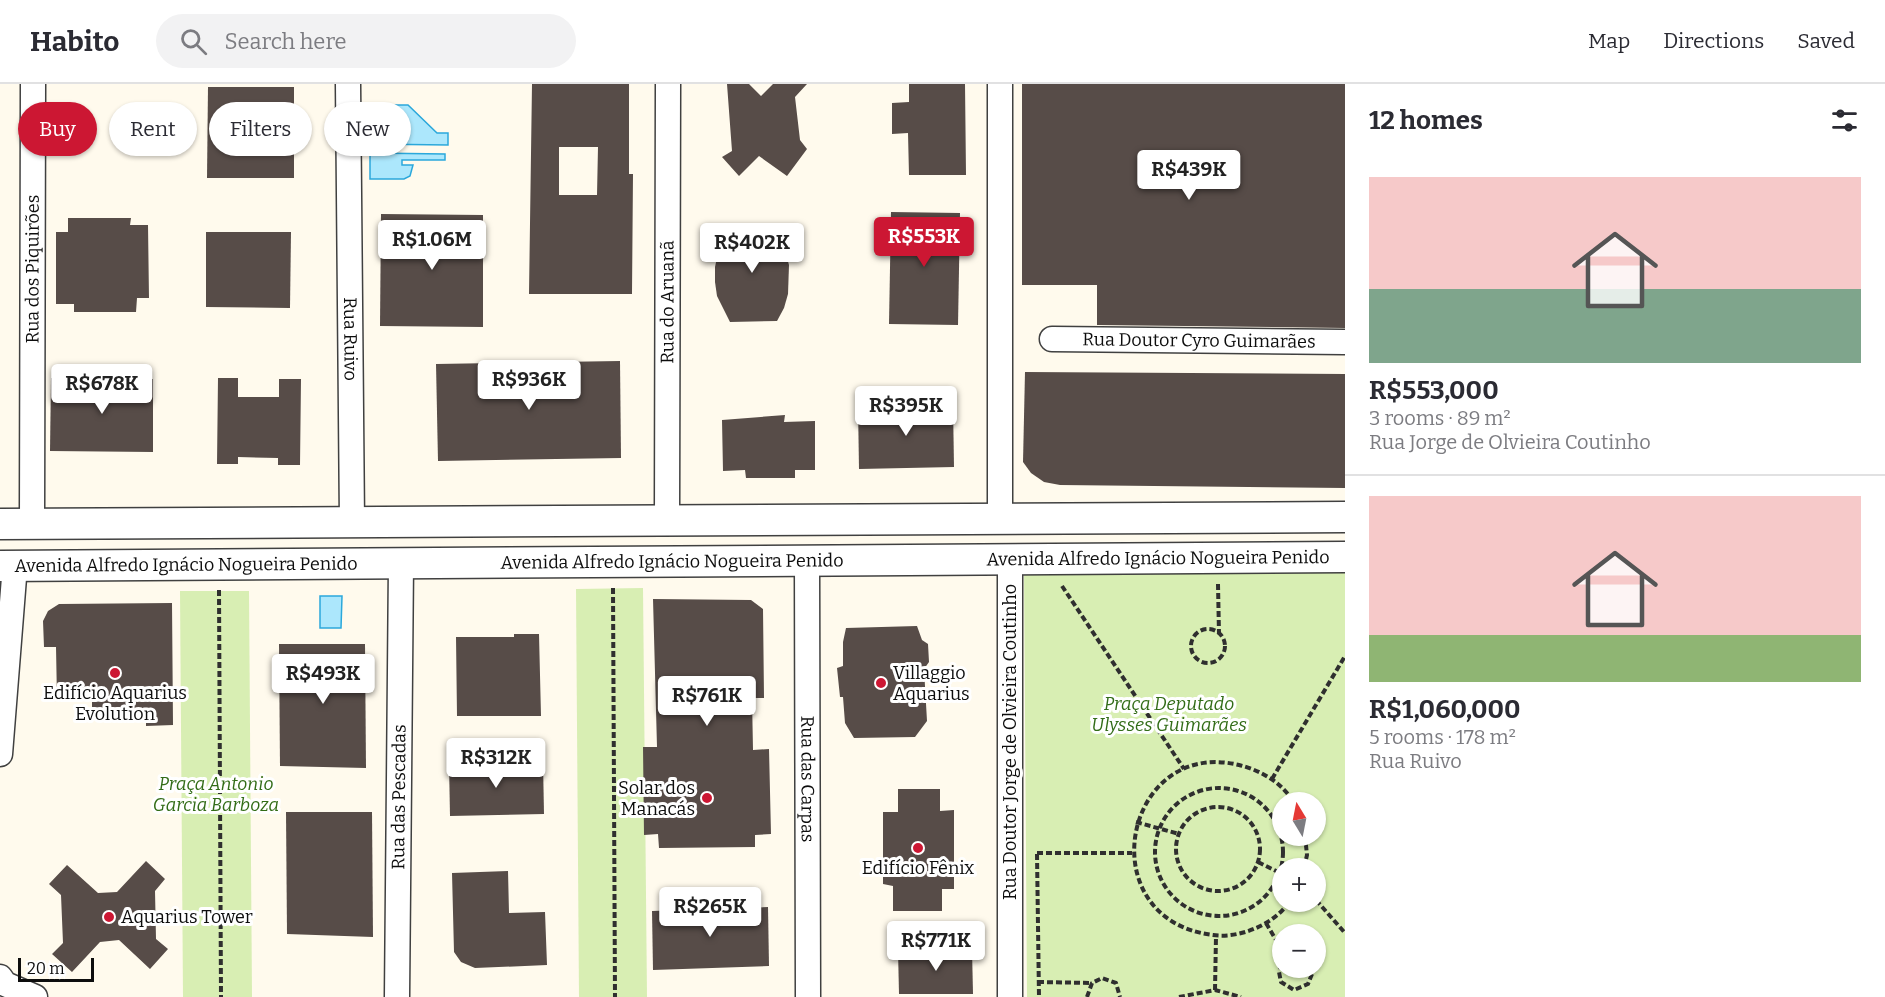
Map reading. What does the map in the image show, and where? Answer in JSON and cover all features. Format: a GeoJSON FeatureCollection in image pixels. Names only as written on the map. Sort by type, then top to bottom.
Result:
{"type":"FeatureCollection","features":[{"type":"Feature","properties":{"kind":"street","name":"Rua dos Piquirões"},"geometry":{"type":"LineString","coordinates":[[32,525],[33,84]]}},
{"type":"Feature","properties":{"kind":"street","name":"Rua Ruivo"},"geometry":{"type":"LineString","coordinates":[[348,84],[352,523]]}},
{"type":"Feature","properties":{"kind":"street","name":"Rua do Aruanã"},"geometry":{"type":"LineString","coordinates":[[667,522],[668,84]]}},
{"type":"Feature","properties":{"kind":"street"},"geometry":{"type":"LineString","coordinates":[[1000,84],[1000,520]]}},
{"type":"Feature","properties":{"kind":"street","name":"Rua Doutor Cyro Guimarães"},"geometry":{"type":"LineString","coordinates":[[1052,339],[1345,342]]}},
{"type":"Feature","properties":{"kind":"street"},"geometry":{"type":"LineString","coordinates":[[0,524],[1345,518]]}},
{"type":"Feature","properties":{"kind":"street"},"geometry":{"type":"LineString","coordinates":[[343,562],[352,523]]}},
{"type":"Feature","properties":{"kind":"street"},"geometry":{"type":"LineString","coordinates":[[102,564],[103,525]]}},
{"type":"Feature","properties":{"kind":"street","name":"Avenida Alfredo Ignácio Nogueira Penido"},"geometry":{"type":"LineString","coordinates":[[8,565],[1345,556]]}},
{"type":"Feature","properties":{"kind":"street","name":"Rua Doutor Jorge de Olvieira Coutinho"},"geometry":{"type":"LineString","coordinates":[[1010,559],[1010,997]]}},
{"type":"Feature","properties":{"kind":"street","name":"Rua das Carpas"},"geometry":{"type":"LineString","coordinates":[[807,560],[808,997]]}},
{"type":"Feature","properties":{"kind":"street","name":"Rua das Pescadas"},"geometry":{"type":"LineString","coordinates":[[397,997],[401,563]]}},
{"type":"Feature","properties":{"kind":"street"},"geometry":{"type":"LineString","coordinates":[[0,754],[8,565]]}},
{"type":"Feature","properties":{"kind":"street"},"geometry":{"type":"LineString","coordinates":[[2,981],[35,997]]}},
{"type":"Feature","properties":{"kind":"street"},"geometry":{"type":"LineString","coordinates":[[390,997],[403,997]]}},
{"type":"Feature","properties":{"kind":"path"},"geometry":{"type":"LineString","coordinates":[[613,561],[615,997]]}},
{"type":"Feature","properties":{"kind":"path"},"geometry":{"type":"LineString","coordinates":[[219,564],[221,997]]}},
{"type":"Feature","properties":{"kind":"path"},"geometry":{"type":"LineString","coordinates":[[1056,578],[1184,769]]}},
{"type":"Feature","properties":{"kind":"path"},"geometry":{"type":"LineString","coordinates":[[1218,579],[1220,634],[1225,649],[1220,658],[1210,663],[1195,657],[1191,647],[1195,636],[1209,630],[1220,634]]}},
{"type":"Feature","properties":{"kind":"path"},"geometry":{"type":"LineString","coordinates":[[1272,778],[1345,656]]}},
{"type":"Feature","properties":{"kind":"path"},"geometry":{"type":"LineString","coordinates":[[1278,912],[1266,923],[1242,933],[1216,936],[1190,931],[1168,919],[1156,907],[1137,879],[1132,854],[1136,822],[1152,794],[1163,782],[1184,769],[1206,763],[1229,762],[1252,768],[1272,778],[1284,792]]}},
{"type":"Feature","properties":{"kind":"path"},"geometry":{"type":"LineString","coordinates":[[1272,888],[1255,905],[1237,913],[1217,916],[1197,912],[1179,902],[1166,887],[1157,868],[1155,848],[1159,828],[1171,810],[1188,796],[1209,788],[1231,789],[1252,796],[1269,811],[1280,830],[1283,858]]}},
{"type":"Feature","properties":{"kind":"path"},"geometry":{"type":"LineString","coordinates":[[1211,808],[1225,808],[1239,813],[1250,822],[1258,834],[1260,848],[1258,862],[1252,874],[1243,884],[1224,890],[1204,889],[1192,882],[1180,867],[1176,847],[1179,834],[1192,818],[1211,808]]}},
{"type":"Feature","properties":{"kind":"path"},"geometry":{"type":"LineString","coordinates":[[1136,822],[1179,834]]}},
{"type":"Feature","properties":{"kind":"path"},"geometry":{"type":"LineString","coordinates":[[1037,842],[1039,997]]}},
{"type":"Feature","properties":{"kind":"path"},"geometry":{"type":"LineString","coordinates":[[1037,853],[1132,854]]}},
{"type":"Feature","properties":{"kind":"path"},"geometry":{"type":"LineString","coordinates":[[1258,862],[1272,869]]}},
{"type":"Feature","properties":{"kind":"path"},"geometry":{"type":"LineString","coordinates":[[1326,911],[1345,933]]}},
{"type":"Feature","properties":{"kind":"path"},"geometry":{"type":"LineString","coordinates":[[1266,923],[1272,933]]}},
{"type":"Feature","properties":{"kind":"path"},"geometry":{"type":"LineString","coordinates":[[1215,990],[1216,936]]}},
{"type":"Feature","properties":{"kind":"path"},"geometry":{"type":"LineString","coordinates":[[1038,982],[1092,983],[1102,978],[1112,980],[1119,988],[1120,997]]}},
{"type":"Feature","properties":{"kind":"path"},"geometry":{"type":"LineString","coordinates":[[1280,978],[1281,982],[1294,990],[1308,984],[1310,978]]}},
{"type":"Feature","properties":{"kind":"path"},"geometry":{"type":"LineString","coordinates":[[1088,997],[1092,983]]}},
{"type":"Feature","properties":{"kind":"path"},"geometry":{"type":"LineString","coordinates":[[1179,997],[1215,990],[1241,997]]}},
{"type":"Feature","properties":{"kind":"green space","name":"Praça Deputado Ulysses Guimarães"},"geometry":{"type":"Polygon","coordinates":[[[1024,569],[1345,569],[1345,997],[1027,997],[1024,569]]]}},
{"type":"Feature","properties":{"kind":"green space"},"geometry":{"type":"Polygon","coordinates":[[[643,588],[647,997],[579,997],[576,589],[643,588]]]}},
{"type":"Feature","properties":{"kind":"green space","name":"Praça Antonio Garcia Barboza"},"geometry":{"type":"Polygon","coordinates":[[[180,591],[249,591],[252,997],[183,997],[180,591]]]}},
{"type":"Feature","properties":{"kind":"water"},"geometry":{"type":"Polygon","coordinates":[[[411,108],[437,133],[448,133],[448,145],[411,145],[411,108]]]}},
{"type":"Feature","properties":{"kind":"water"},"geometry":{"type":"Polygon","coordinates":[[[445,154],[445,160],[402,160],[402,165],[413,165],[410,176],[404,179],[370,179],[370,156],[445,154]]]}},
{"type":"Feature","properties":{"kind":"water"},"geometry":{"type":"Polygon","coordinates":[[[320,596],[342,596],[341,628],[320,628],[320,596]]]}},
{"type":"Feature","properties":{"kind":"building"},"geometry":{"type":"Polygon","coordinates":[[[532,84],[629,84],[629,174],[633,174],[632,294],[529,294],[532,84]],[[559,147],[559,195],[597,195],[598,147],[559,147]]]}},
{"type":"Feature","properties":{"kind":"building"},"geometry":{"type":"Polygon","coordinates":[[[727,84],[749,84],[761,96],[773,84],[807,84],[795,97],[800,140],[807,149],[787,176],[759,156],[739,176],[722,157],[732,151],[727,84]]]}},
{"type":"Feature","properties":{"kind":"building"},"geometry":{"type":"Polygon","coordinates":[[[909,84],[965,84],[966,175],[909,175],[908,133],[892,134],[892,103],[909,102],[909,84]]]}},
{"type":"Feature","properties":{"kind":"building"},"geometry":{"type":"Polygon","coordinates":[[[1022,84],[1345,84],[1345,328],[1097,325],[1097,285],[1022,285],[1022,84]]]}},
{"type":"Feature","properties":{"kind":"building"},"geometry":{"type":"Polygon","coordinates":[[[208,87],[294,87],[294,102],[209,102],[209,156],[294,156],[294,178],[207,178],[208,87]]]}},
{"type":"Feature","properties":{"kind":"building"},"geometry":{"type":"Polygon","coordinates":[[[891,212],[960,213],[958,325],[889,324],[891,212]]]}},
{"type":"Feature","properties":{"kind":"building"},"geometry":{"type":"Polygon","coordinates":[[[381,214],[483,215],[483,327],[380,326],[381,214]]]}},
{"type":"Feature","properties":{"kind":"building"},"geometry":{"type":"Polygon","coordinates":[[[68,218],[131,218],[130,225],[148,225],[149,298],[137,298],[136,312],[74,312],[74,304],[56,304],[56,232],[68,232],[68,218]]]}},
{"type":"Feature","properties":{"kind":"building"},"geometry":{"type":"Polygon","coordinates":[[[773,225],[781,237],[789,265],[788,294],[784,308],[777,321],[730,322],[717,296],[715,282],[715,267],[721,239],[728,226],[773,225]]]}},
{"type":"Feature","properties":{"kind":"building"},"geometry":{"type":"Polygon","coordinates":[[[206,232],[291,232],[290,308],[206,307],[206,232]]]}},
{"type":"Feature","properties":{"kind":"building"},"geometry":{"type":"Polygon","coordinates":[[[620,361],[621,458],[438,461],[436,364],[620,361]]]}},
{"type":"Feature","properties":{"kind":"building"},"geometry":{"type":"Polygon","coordinates":[[[1025,372],[1345,374],[1345,488],[1060,485],[1044,482],[1031,473],[1023,462],[1025,372]]]}},
{"type":"Feature","properties":{"kind":"building"},"geometry":{"type":"Polygon","coordinates":[[[51,378],[153,379],[153,452],[50,451],[51,378]]]}},
{"type":"Feature","properties":{"kind":"building"},"geometry":{"type":"Polygon","coordinates":[[[218,378],[238,378],[238,397],[279,397],[279,379],[301,379],[300,465],[278,465],[278,458],[238,457],[238,464],[217,464],[218,378]]]}},
{"type":"Feature","properties":{"kind":"building"},"geometry":{"type":"Polygon","coordinates":[[[953,405],[954,467],[859,469],[858,406],[953,405]]]}},
{"type":"Feature","properties":{"kind":"building"},"geometry":{"type":"Polygon","coordinates":[[[785,415],[784,422],[815,421],[815,470],[795,470],[795,478],[746,478],[745,470],[723,471],[722,420],[785,415]]]}},
{"type":"Feature","properties":{"kind":"building"},"geometry":{"type":"Polygon","coordinates":[[[653,599],[751,600],[763,609],[764,698],[752,698],[753,750],[769,749],[771,834],[755,835],[755,847],[659,848],[658,834],[644,835],[643,747],[657,747],[653,599]]]}},
{"type":"Feature","properties":{"kind":"building","name":"Edifício Aquarius Evolution"},"geometry":{"type":"Polygon","coordinates":[[[172,603],[173,725],[146,726],[146,720],[138,720],[138,716],[121,716],[121,711],[92,712],[92,699],[57,700],[56,647],[44,647],[43,621],[48,611],[59,604],[172,603]]]}},
{"type":"Feature","properties":{"kind":"building","name":"Villaggio Aquarius"},"geometry":{"type":"Polygon","coordinates":[[[917,626],[922,640],[928,644],[929,662],[924,669],[927,721],[915,737],[854,738],[845,723],[837,668],[843,666],[843,642],[846,628],[917,626]]]}},
{"type":"Feature","properties":{"kind":"building"},"geometry":{"type":"Polygon","coordinates":[[[514,634],[539,634],[541,716],[457,716],[456,637],[514,637],[514,634]]]}},
{"type":"Feature","properties":{"kind":"building"},"geometry":{"type":"Polygon","coordinates":[[[279,644],[365,644],[366,768],[280,766],[279,644]]]}},
{"type":"Feature","properties":{"kind":"building"},"geometry":{"type":"Polygon","coordinates":[[[543,762],[544,814],[450,816],[449,763],[543,762]]]}},
{"type":"Feature","properties":{"kind":"building","name":"Edifício Fênix"},"geometry":{"type":"Polygon","coordinates":[[[898,789],[940,789],[940,811],[954,810],[954,889],[942,889],[942,911],[893,911],[893,886],[883,884],[883,812],[898,812],[898,789]]]}},
{"type":"Feature","properties":{"kind":"building"},"geometry":{"type":"Polygon","coordinates":[[[286,812],[372,812],[373,937],[287,934],[286,812]]]}},
{"type":"Feature","properties":{"kind":"building","name":"Aquarius Tower"},"geometry":{"type":"Polygon","coordinates":[[[146,861],[165,879],[155,891],[156,939],[168,949],[150,969],[119,940],[100,942],[72,972],[52,954],[63,943],[61,895],[49,884],[67,865],[98,893],[117,892],[146,861]]]}},
{"type":"Feature","properties":{"kind":"building"},"geometry":{"type":"Polygon","coordinates":[[[508,871],[509,913],[545,912],[547,965],[475,968],[461,962],[454,952],[452,873],[508,871]]]}},
{"type":"Feature","properties":{"kind":"building"},"geometry":{"type":"Polygon","coordinates":[[[768,907],[769,966],[653,970],[652,911],[768,907]]]}},
{"type":"Feature","properties":{"kind":"building"},"geometry":{"type":"Polygon","coordinates":[[[972,949],[973,994],[899,994],[898,950],[972,949]]]}},
{"type":"Feature","properties":{"kind":"place","name":"Edifício Aquarius Evolution"},"geometry":{"type":"Point","coordinates":[115,673]}},
{"type":"Feature","properties":{"kind":"place","name":"Villaggio Aquarius"},"geometry":{"type":"Point","coordinates":[881,683]}},
{"type":"Feature","properties":{"kind":"place","name":"Solar dos Manacás"},"geometry":{"type":"Point","coordinates":[707,798]}},
{"type":"Feature","properties":{"kind":"place","name":"Edifício Fênix"},"geometry":{"type":"Point","coordinates":[918,848]}},
{"type":"Feature","properties":{"kind":"place","name":"Aquarius Tower"},"geometry":{"type":"Point","coordinates":[109,917]}}]}
